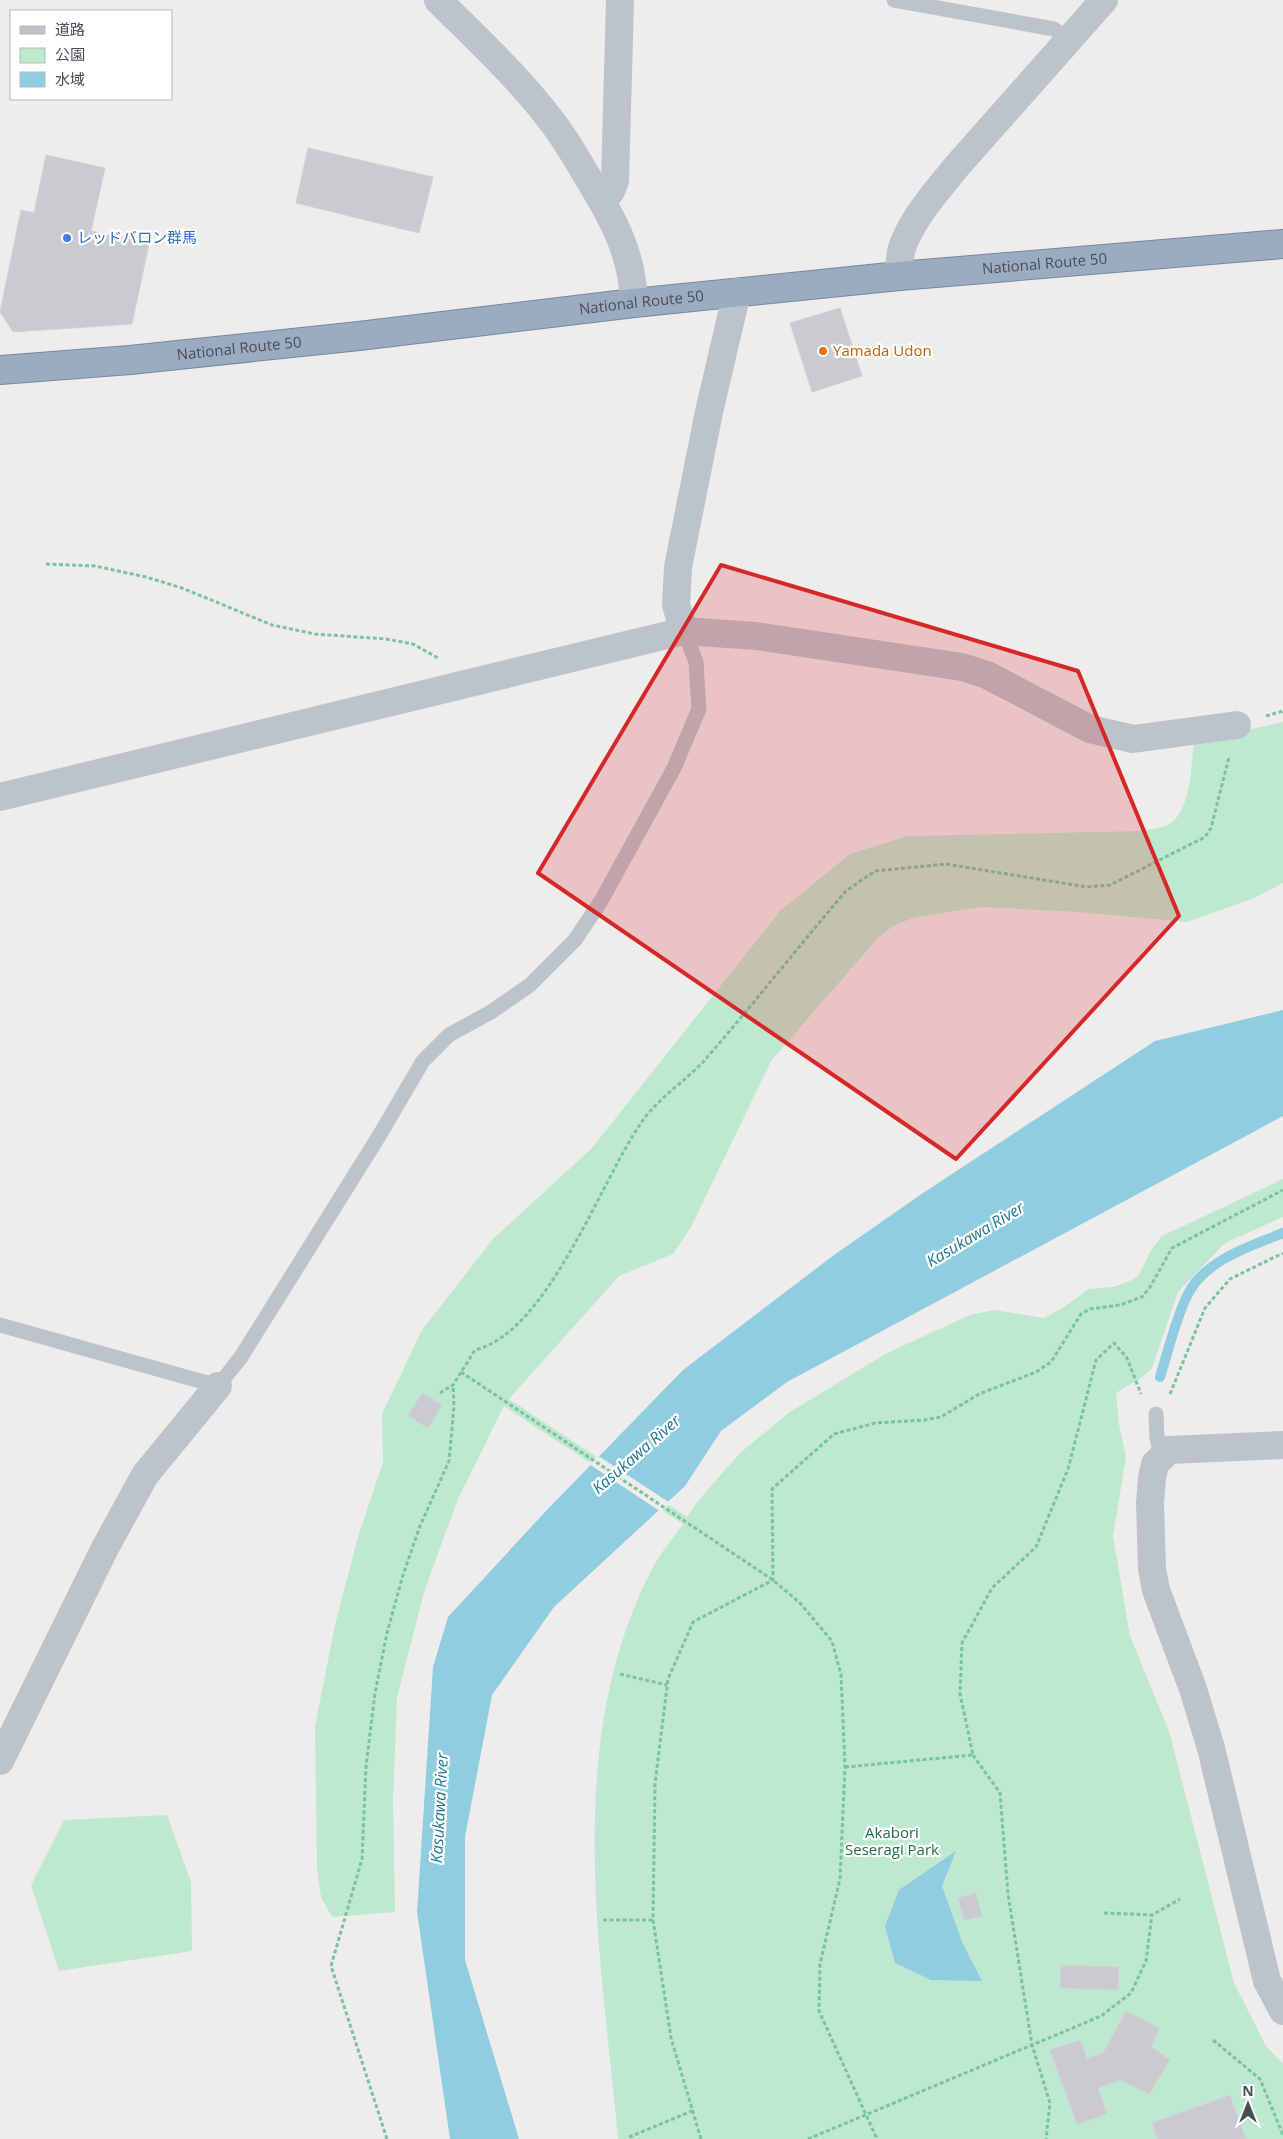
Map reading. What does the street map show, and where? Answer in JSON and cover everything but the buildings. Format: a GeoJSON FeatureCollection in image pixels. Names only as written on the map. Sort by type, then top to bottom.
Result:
{"type":"FeatureCollection","features":[{"type":"Feature","properties":{"kind":"highway","name":"National Route 50"},"geometry":{"type":"LineString","coordinates":[[0,370],[130,360],[359,336],[634,303],[899,276],[1283,244]]}},
{"type":"Feature","properties":{"kind":"street"},"geometry":{"type":"LineString","coordinates":[[438,0],[550,119],[602,200],[627,252],[634,277],[634,303]]}},
{"type":"Feature","properties":{"kind":"street"},"geometry":{"type":"LineString","coordinates":[[602,200],[611,191],[615,180],[620,0]]}},
{"type":"Feature","properties":{"kind":"street"},"geometry":{"type":"LineString","coordinates":[[899,276],[901,250],[910,230],[956,166],[1104,0]]}},
{"type":"Feature","properties":{"kind":"street"},"geometry":{"type":"LineString","coordinates":[[684,631],[676,605],[678,567],[709,412],[737,292]]}},
{"type":"Feature","properties":{"kind":"street"},"geometry":{"type":"LineString","coordinates":[[0,797],[684,631],[756,636],[962,667],[987,675],[1090,729],[1133,739],[1236,725]]}},
{"type":"Feature","properties":{"kind":"street"},"geometry":{"type":"LineString","coordinates":[[0,1761],[105,1548],[145,1475],[218,1386]]}},
{"type":"Feature","properties":{"kind":"street"},"geometry":{"type":"LineString","coordinates":[[1283,1445],[1169,1450],[1155,1464],[1150,1504],[1152,1569],[1156,1590],[1193,1689],[1211,1748],[1267,1981],[1283,2011]]}},
{"type":"Feature","properties":{"kind":"lane"},"geometry":{"type":"LineString","coordinates":[[894,0],[1054,29],[1068,39]]}},
{"type":"Feature","properties":{"kind":"lane"},"geometry":{"type":"LineString","coordinates":[[0,1325],[218,1386],[241,1357],[379,1136],[422,1061],[449,1035],[491,1012],[530,986],[575,940],[601,901],[674,768],[699,709],[696,662],[684,631]]}},
{"type":"Feature","properties":{"kind":"lane"},"geometry":{"type":"LineString","coordinates":[[1156,1414],[1157,1438],[1161,1456]]}},
{"type":"Feature","properties":{"kind":"path"},"geometry":{"type":"LineString","coordinates":[[46,564],[96,566],[146,577],[182,588],[272,624],[306,632],[386,639],[413,644],[440,660],[454,687]]}},
{"type":"Feature","properties":{"kind":"path"},"geometry":{"type":"LineString","coordinates":[[440,1393],[453,1385],[475,1350],[489,1346],[528,1314],[562,1264],[641,1122],[702,1063],[846,891],[875,871],[946,864],[1087,887],[1110,886],[1204,838],[1211,828],[1236,725]]}},
{"type":"Feature","properties":{"kind":"path"},"geometry":{"type":"LineString","coordinates":[[773,1580],[772,1489],[834,1434],[875,1423],[942,1417],[979,1394],[1036,1372],[1051,1362],[1081,1314],[1090,1309],[1120,1305],[1142,1297],[1172,1248],[1283,1190]]}},
{"type":"Feature","properties":{"kind":"path"},"geometry":{"type":"LineString","coordinates":[[1046,2139],[1050,2103],[1032,2045],[1008,1894],[1000,1793],[972,1755],[960,1694],[962,1643],[992,1588],[1036,1547],[1068,1469],[1096,1360],[1114,1343],[1127,1358],[1147,1408],[1156,1414],[1168,1398],[1206,1308],[1230,1279],[1283,1254]]}},
{"type":"Feature","properties":{"kind":"path"},"geometry":{"type":"LineString","coordinates":[[461,1372],[773,1580],[800,1603],[832,1641],[841,1675],[845,1767],[840,1879],[820,1964],[819,2011],[868,2115],[877,2139]]}},
{"type":"Feature","properties":{"kind":"path"},"geometry":{"type":"LineString","coordinates":[[387,2139],[331,1966],[362,1859],[366,1766],[376,1693],[387,1633],[403,1575],[420,1526],[449,1460],[454,1406],[453,1385]]}},
{"type":"Feature","properties":{"kind":"path"},"geometry":{"type":"LineString","coordinates":[[701,2139],[671,2038],[653,1920],[655,1784],[667,1685],[692,1622],[773,1580]]}},
{"type":"Feature","properties":{"kind":"path"},"geometry":{"type":"LineString","coordinates":[[620,1674],[667,1685]]}},
{"type":"Feature","properties":{"kind":"path"},"geometry":{"type":"LineString","coordinates":[[845,1767],[972,1755]]}},
{"type":"Feature","properties":{"kind":"path"},"geometry":{"type":"LineString","coordinates":[[1104,1913],[1152,1915],[1180,1899]]}},
{"type":"Feature","properties":{"kind":"path"},"geometry":{"type":"LineString","coordinates":[[808,2139],[1101,2016],[1130,1993],[1146,1961],[1152,1915]]}},
{"type":"Feature","properties":{"kind":"path"},"geometry":{"type":"LineString","coordinates":[[603,1920],[653,1920]]}},
{"type":"Feature","properties":{"kind":"path"},"geometry":{"type":"LineString","coordinates":[[1213,2040],[1260,2079],[1283,2135]]}},
{"type":"Feature","properties":{"kind":"path"},"geometry":{"type":"LineString","coordinates":[[629,2137],[692,2111]]}},
{"type":"Feature","properties":{"kind":"highlighted area"},"geometry":{"type":"Polygon","coordinates":[[[721,565],[1078,671],[1179,916],[956,1159],[538,873],[721,565]]]}},
{"type":"Feature","properties":{"kind":"green space","name":"Akabori Seseragi Park"},"geometry":{"type":"Polygon","coordinates":[[[1283,722],[1283,883],[1254,898],[1187,922],[1077,912],[983,907],[915,917],[893,926],[877,939],[771,1061],[691,1227],[673,1254],[619,1276],[509,1399],[687,1517],[697,1502],[740,1453],[790,1412],[887,1353],[970,1315],[994,1310],[1044,1318],[1064,1307],[1089,1289],[1113,1287],[1130,1281],[1139,1275],[1151,1250],[1162,1236],[1283,1179],[1283,1217],[1225,1243],[1178,1292],[1152,1368],[1141,1378],[1116,1393],[1119,1424],[1126,1457],[1113,1536],[1130,1636],[1169,1731],[1234,1983],[1266,2046],[1283,2064],[1283,2139],[618,2139],[597,1922],[595,1848],[597,1776],[606,1704],[624,1634],[653,1567],[663,1550],[683,1524],[504,1406],[458,1499],[425,1589],[397,1697],[393,1800],[395,1912],[332,1917],[321,1897],[317,1869],[315,1726],[335,1625],[358,1537],[383,1462],[382,1414],[422,1330],[493,1239],[592,1148],[780,911],[850,854],[908,836],[1140,831],[1161,827],[1175,819],[1181,811],[1188,788],[1194,742],[1283,722]]]}},
{"type":"Feature","properties":{"kind":"green space"},"geometry":{"type":"Polygon","coordinates":[[[167,1815],[191,1882],[192,1951],[59,1971],[31,1885],[64,1820],[167,1815]]]}},
{"type":"Feature","properties":{"kind":"water","name":"Kasukawa River"},"geometry":{"type":"Polygon","coordinates":[[[1283,1010],[1283,1116],[787,1382],[721,1431],[685,1486],[554,1607],[492,1695],[465,1837],[465,1960],[519,2139],[450,2139],[417,1912],[433,1667],[448,1617],[545,1512],[683,1370],[834,1255],[923,1193],[1155,1041],[1283,1010]]]}},
{"type":"Feature","properties":{"kind":"water"},"geometry":{"type":"Polygon","coordinates":[[[956,1851],[942,1886],[962,1942],[982,1981],[931,1980],[895,1963],[885,1926],[899,1890],[956,1851]]]}},
{"type":"Feature","properties":{"kind":"pier"},"geometry":{"type":"Polygon","coordinates":[[[597,1455],[670,1503],[661,1512],[589,1464],[597,1455]]]}},
{"type":"Feature","properties":{"kind":"waterway"},"geometry":{"type":"LineString","coordinates":[[1160,1377],[1180,1313],[1188,1294],[1196,1282],[1217,1263],[1243,1249],[1283,1233]]}},
{"type":"Feature","properties":{"kind":"place","name":"レッドバロン群馬"},"geometry":{"type":"Point","coordinates":[67,238]}},
{"type":"Feature","properties":{"kind":"place","name":"Yamada Udon"},"geometry":{"type":"Point","coordinates":[823,351]}}]}
